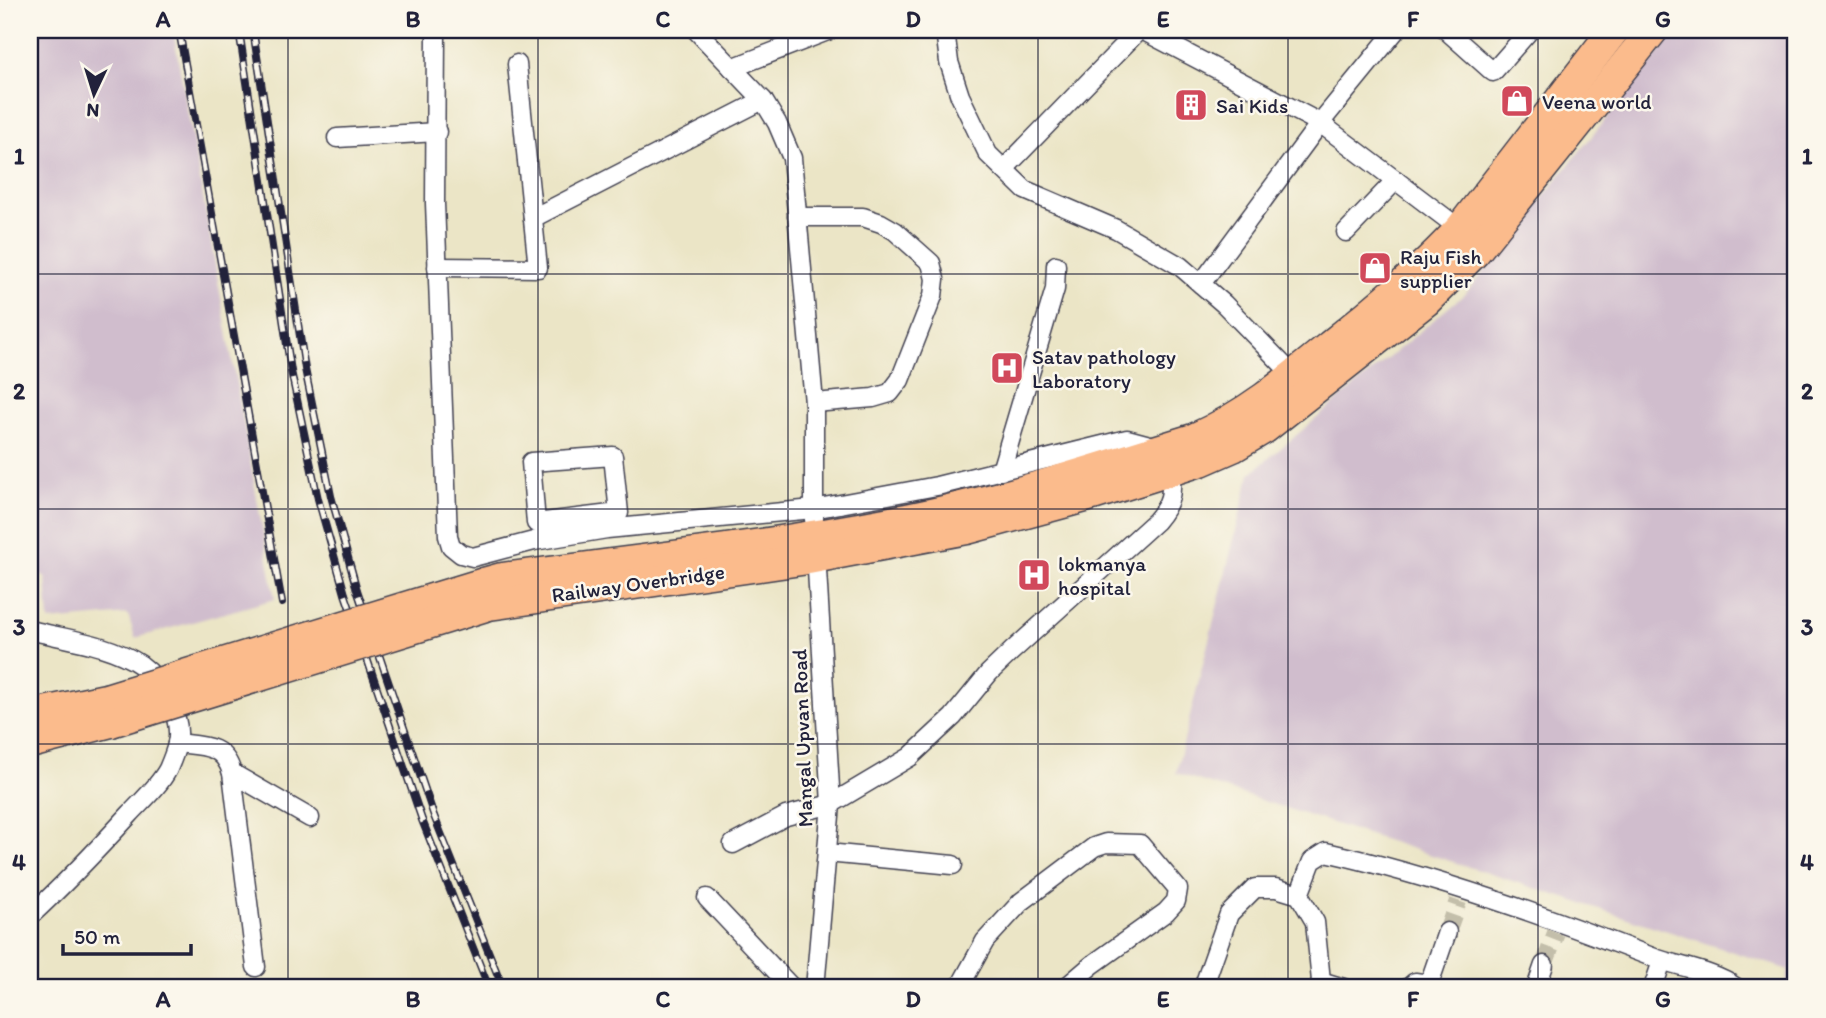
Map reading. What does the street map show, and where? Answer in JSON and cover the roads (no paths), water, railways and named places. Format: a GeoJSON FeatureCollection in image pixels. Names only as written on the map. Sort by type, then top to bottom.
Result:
{"type":"FeatureCollection","features":[{"type":"Feature","properties":{"kind":"main road"},"geometry":{"type":"LineString","coordinates":[[1167,459],[1248,411],[1414,276],[1460,229],[1614,30]]}},
{"type":"Feature","properties":{"kind":"main road"},"geometry":{"type":"LineString","coordinates":[[1167,459],[1233,447],[1265,428],[1426,302],[1475,252],[1653,30]]}},
{"type":"Feature","properties":{"kind":"main road","name":"Railway Overbridge"},"geometry":{"type":"LineString","coordinates":[[108,711],[486,594],[502,578],[806,537],[892,522],[1167,459]]}},
{"type":"Feature","properties":{"kind":"main road"},"geometry":{"type":"LineString","coordinates":[[30,715],[108,711]]}},
{"type":"Feature","properties":{"kind":"main road"},"geometry":{"type":"LineString","coordinates":[[30,743],[108,711]]}},
{"type":"Feature","properties":{"kind":"street"},"geometry":{"type":"LineString","coordinates":[[436,30],[435,203],[448,536],[451,546],[461,554],[473,557],[534,541],[588,524],[619,513],[613,456],[531,462],[536,523],[588,524],[813,516],[1127,439],[1167,459],[1172,493],[1167,507],[1012,651],[933,737],[910,757],[831,804],[786,816],[733,844]]}},
{"type":"Feature","properties":{"kind":"street"},"geometry":{"type":"LineString","coordinates":[[696,30],[762,100],[777,123],[792,158],[814,403],[813,516]]}},
{"type":"Feature","properties":{"kind":"street"},"geometry":{"type":"LineString","coordinates":[[732,68],[830,30]]}},
{"type":"Feature","properties":{"kind":"street"},"geometry":{"type":"LineString","coordinates":[[945,30],[949,62],[960,96],[988,154],[1025,190],[1116,229],[1180,266],[1224,304],[1294,376]]}},
{"type":"Feature","properties":{"kind":"street"},"geometry":{"type":"LineString","coordinates":[[1007,166],[1141,30],[1320,123],[1460,229]]}},
{"type":"Feature","properties":{"kind":"street"},"geometry":{"type":"LineString","coordinates":[[1201,284],[1320,123],[1396,30]]}},
{"type":"Feature","properties":{"kind":"street"},"geometry":{"type":"LineString","coordinates":[[1446,30],[1493,72],[1530,30]]}},
{"type":"Feature","properties":{"kind":"street"},"geometry":{"type":"LineString","coordinates":[[437,267],[538,268],[517,64]]}},
{"type":"Feature","properties":{"kind":"street"},"geometry":{"type":"LineString","coordinates":[[533,218],[762,100]]}},
{"type":"Feature","properties":{"kind":"street"},"geometry":{"type":"LineString","coordinates":[[337,138],[437,132]]}},
{"type":"Feature","properties":{"kind":"street"},"geometry":{"type":"LineString","coordinates":[[1346,232],[1396,180]]}},
{"type":"Feature","properties":{"kind":"street"},"geometry":{"type":"LineString","coordinates":[[797,217],[863,217],[881,223],[895,231],[931,264],[935,279],[933,296],[900,380],[890,393],[873,398],[814,403]]}},
{"type":"Feature","properties":{"kind":"street"},"geometry":{"type":"LineString","coordinates":[[1001,471],[1055,289],[1056,265]]}},
{"type":"Feature","properties":{"kind":"street","name":"Mangal Upvan Road"},"geometry":{"type":"LineString","coordinates":[[815,988],[831,804],[817,570]]}},
{"type":"Feature","properties":{"kind":"street"},"geometry":{"type":"LineString","coordinates":[[30,630],[105,649],[143,667],[164,691],[175,717],[177,743],[167,770],[156,786],[30,916]]}},
{"type":"Feature","properties":{"kind":"street"},"geometry":{"type":"LineString","coordinates":[[177,743],[219,751],[228,760],[232,773],[256,967]]}},
{"type":"Feature","properties":{"kind":"street"},"geometry":{"type":"LineString","coordinates":[[232,773],[310,818]]}},
{"type":"Feature","properties":{"kind":"street"},"geometry":{"type":"LineString","coordinates":[[958,988],[985,941],[1021,902],[1094,847],[1106,843],[1140,844],[1178,889],[1176,901],[1166,912],[1092,965],[1065,988]]}},
{"type":"Feature","properties":{"kind":"street"},"geometry":{"type":"LineString","coordinates":[[1299,895],[1312,861],[1325,852],[1377,863],[1460,895],[1727,981],[1737,988]]}},
{"type":"Feature","properties":{"kind":"street"},"geometry":{"type":"LineString","coordinates":[[827,853],[953,865]]}},
{"type":"Feature","properties":{"kind":"street"},"geometry":{"type":"LineString","coordinates":[[1203,988],[1228,915],[1255,888],[1276,888],[1299,895],[1315,922],[1320,985],[1344,988]]}},
{"type":"Feature","properties":{"kind":"street"},"geometry":{"type":"LineString","coordinates":[[708,898],[792,988]]}},
{"type":"Feature","properties":{"kind":"street"},"geometry":{"type":"LineString","coordinates":[[1408,988],[1415,982],[1432,986],[1447,932]]}},
{"type":"Feature","properties":{"kind":"street"},"geometry":{"type":"LineString","coordinates":[[1653,988],[1662,961]]}},
{"type":"Feature","properties":{"kind":"street"},"geometry":{"type":"LineString","coordinates":[[1536,988],[1544,965]]}},
{"type":"Feature","properties":{"kind":"tunnel"},"geometry":{"type":"LineString","coordinates":[[1447,932],[1458,901]]}},
{"type":"Feature","properties":{"kind":"tunnel"},"geometry":{"type":"LineString","coordinates":[[1544,965],[1556,933]]}},
{"type":"Feature","properties":{"kind":"railway"},"geometry":{"type":"LineString","coordinates":[[30,38],[34,30]]}},
{"type":"Feature","properties":{"kind":"railway"},"geometry":{"type":"LineString","coordinates":[[179,30],[282,603]]}},
{"type":"Feature","properties":{"kind":"railway"},"geometry":{"type":"LineString","coordinates":[[239,30],[291,371],[318,499],[345,594],[422,820],[489,988]]}},
{"type":"Feature","properties":{"kind":"railway"},"geometry":{"type":"LineString","coordinates":[[253,30],[305,369],[331,496],[357,590],[434,816],[503,988]]}},
{"type":"Feature","properties":{"kind":"place","name":"Veena world"},"geometry":{"type":"Point","coordinates":[1517,101]}},
{"type":"Feature","properties":{"kind":"place","name":"Sai Kids"},"geometry":{"type":"Point","coordinates":[1191,105]}},
{"type":"Feature","properties":{"kind":"place","name":"Raju Fish supplier"},"geometry":{"type":"Point","coordinates":[1375,268]}},
{"type":"Feature","properties":{"kind":"place","name":"Satav pathology Laboratory"},"geometry":{"type":"Point","coordinates":[1007,368]}},
{"type":"Feature","properties":{"kind":"place","name":"lokmanya hospital"},"geometry":{"type":"Point","coordinates":[1034,575]}}]}
